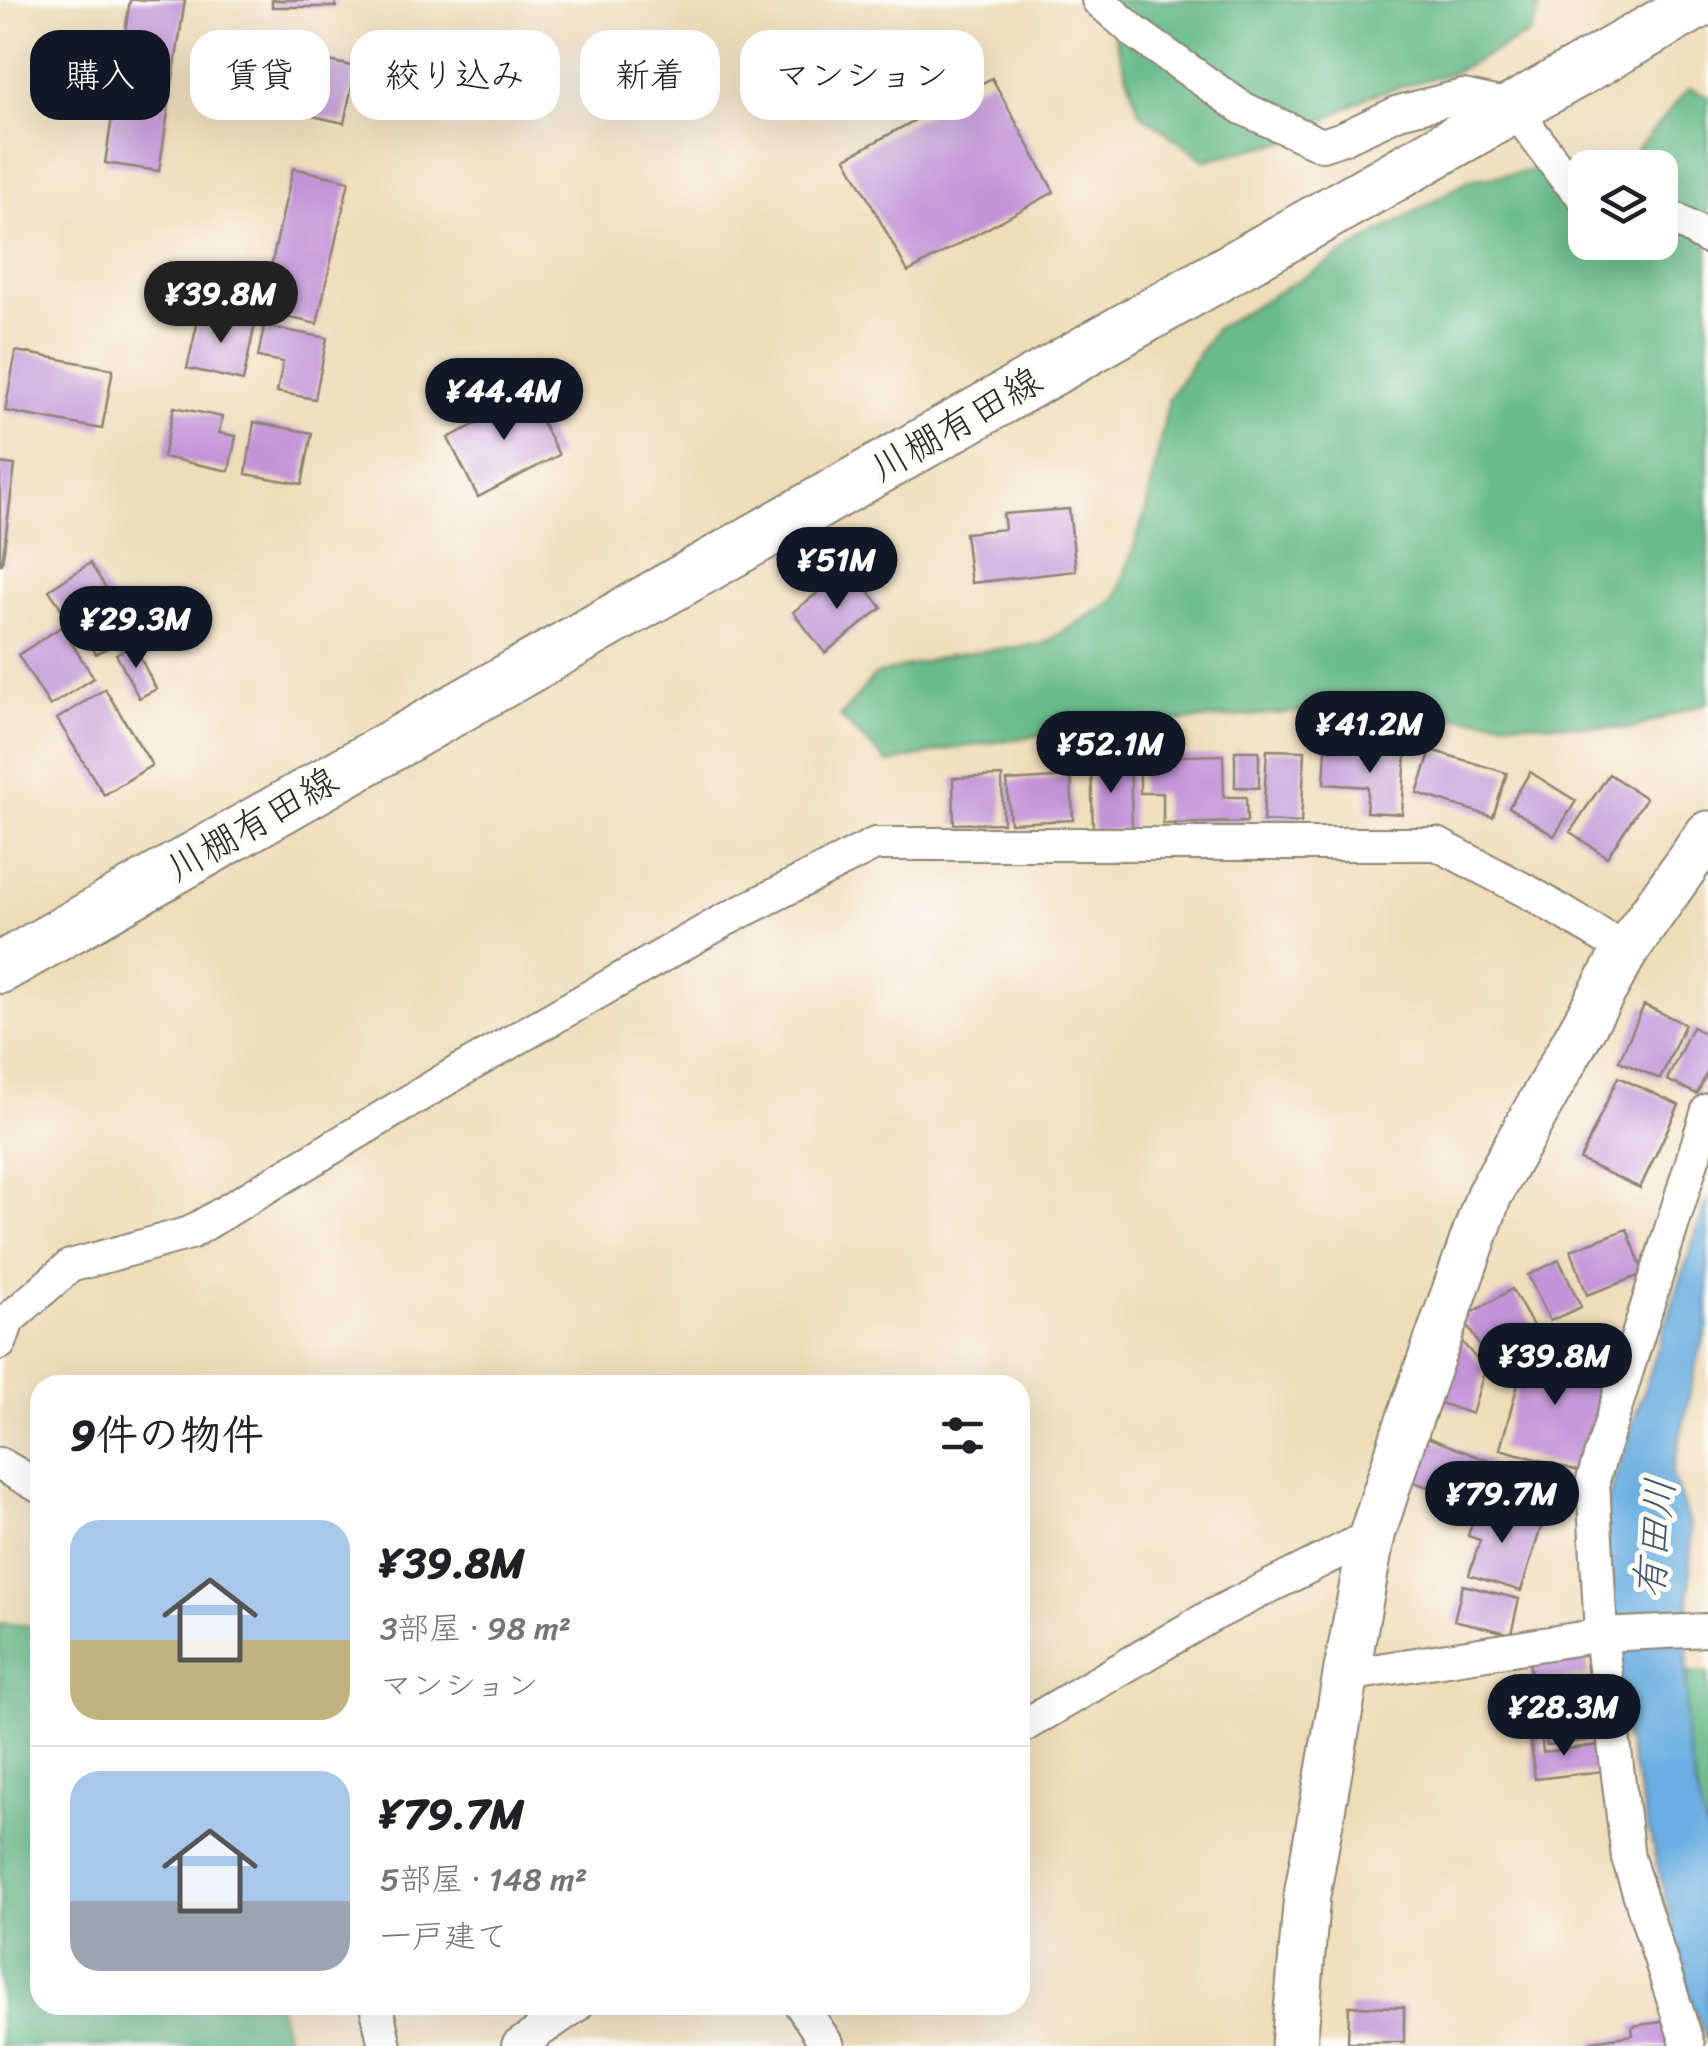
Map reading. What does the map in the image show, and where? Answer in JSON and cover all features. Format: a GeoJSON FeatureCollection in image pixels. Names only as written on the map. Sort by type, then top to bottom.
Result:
{"type":"FeatureCollection","features":[{"type":"Feature","properties":{"kind":"main road","name":"川棚有田線"},"geometry":{"type":"LineString","coordinates":[[0,968],[1704,0]]}},
{"type":"Feature","properties":{"kind":"street"},"geometry":{"type":"LineString","coordinates":[[1098,0],[1136,33],[1242,108],[1322,144],[1399,112],[1462,96],[1513,107],[1568,180]]}},
{"type":"Feature","properties":{"kind":"street"},"geometry":{"type":"LineString","coordinates":[[1678,221],[1708,238]]}},
{"type":"Feature","properties":{"kind":"street"},"geometry":{"type":"LineString","coordinates":[[1294,2046],[1306,1895],[1372,1535],[1404,1435],[1489,1195],[1626,950],[1708,834]]}},
{"type":"Feature","properties":{"kind":"street"},"geometry":{"type":"LineString","coordinates":[[0,1343],[8,1320],[70,1266],[190,1233],[458,1072],[707,931],[875,844],[1438,844],[1626,950]]}},
{"type":"Feature","properties":{"kind":"street"},"geometry":{"type":"LineString","coordinates":[[1688,2046],[1628,1858],[1602,1635],[1593,1480],[1708,1110]]}},
{"type":"Feature","properties":{"kind":"street"},"geometry":{"type":"LineString","coordinates":[[0,1464],[30,1481]]}},
{"type":"Feature","properties":{"kind":"street"},"geometry":{"type":"LineString","coordinates":[[1030,1722],[1209,1617],[1372,1535]]}},
{"type":"Feature","properties":{"kind":"street"},"geometry":{"type":"LineString","coordinates":[[1346,1675],[1602,1635],[1706,1630]]}},
{"type":"Feature","properties":{"kind":"street"},"geometry":{"type":"LineString","coordinates":[[378,2015],[385,2046]]}},
{"type":"Feature","properties":{"kind":"street"},"geometry":{"type":"LineString","coordinates":[[518,2046],[563,2015]]}},
{"type":"Feature","properties":{"kind":"street"},"geometry":{"type":"LineString","coordinates":[[808,2015],[828,2046]]}},
{"type":"Feature","properties":{"kind":"green space"},"geometry":{"type":"Polygon","coordinates":[[[1106,0],[1542,0],[1531,33],[1454,72],[1371,95],[1284,142],[1204,160],[1139,112],[1106,0]]]}},
{"type":"Feature","properties":{"kind":"green space"},"geometry":{"type":"Polygon","coordinates":[[[1689,88],[1708,96],[1708,702],[1631,729],[1334,709],[1081,729],[949,749],[889,763],[840,717],[875,675],[949,655],[1043,644],[1116,599],[1146,511],[1169,398],[1215,329],[1469,180],[1568,165],[1568,260],[1678,260],[1678,150],[1636,150],[1689,88]]]}},
{"type":"Feature","properties":{"kind":"green space"},"geometry":{"type":"Polygon","coordinates":[[[0,1623],[30,1626],[30,2015],[281,2015],[289,2046],[0,2046],[0,1623]]]}},
{"type":"Feature","properties":{"kind":"green space"},"geometry":{"type":"Polygon","coordinates":[[[1689,1673],[1708,1673],[1708,1908],[1676,1749],[1689,1673]]]}},
{"type":"Feature","properties":{"kind":"water","name":"有田川"},"geometry":{"type":"Polygon","coordinates":[[[1708,1198],[1708,1326],[1672,1474],[1691,1528],[1685,1737],[1708,1840],[1708,2042],[1693,2006],[1619,1712],[1604,1511],[1708,1198]]]}},
{"type":"Feature","properties":{"kind":"building"},"geometry":{"type":"Polygon","coordinates":[[[130,0],[185,0],[170,99],[170,30],[125,30],[130,0]]]}},
{"type":"Feature","properties":{"kind":"building"},"geometry":{"type":"Polygon","coordinates":[[[272,0],[335,0],[336,7],[272,7],[272,0]]]}},
{"type":"Feature","properties":{"kind":"building"},"geometry":{"type":"Polygon","coordinates":[[[330,61],[350,66],[350,95],[344,123],[330,120],[330,61]]]}},
{"type":"Feature","properties":{"kind":"building"},"geometry":{"type":"Polygon","coordinates":[[[992,78],[1054,192],[908,272],[846,158],[915,120],[984,120],[984,82],[992,78]]]}},
{"type":"Feature","properties":{"kind":"building"},"geometry":{"type":"Polygon","coordinates":[[[112,120],[167,120],[159,171],[105,163],[112,120]]]}},
{"type":"Feature","properties":{"kind":"building"},"geometry":{"type":"Polygon","coordinates":[[[293,168],[349,181],[317,324],[261,311],[293,168]]]}},
{"type":"Feature","properties":{"kind":"building"},"geometry":{"type":"Polygon","coordinates":[[[200,312],[255,324],[243,381],[187,368],[200,312]]]}},
{"type":"Feature","properties":{"kind":"building"},"geometry":{"type":"Polygon","coordinates":[[[264,326],[327,338],[315,399],[277,392],[283,362],[258,357],[264,326]]]}},
{"type":"Feature","properties":{"kind":"building"},"geometry":{"type":"Polygon","coordinates":[[[16,351],[113,369],[102,429],[5,411],[16,351]]]}},
{"type":"Feature","properties":{"kind":"building"},"geometry":{"type":"Polygon","coordinates":[[[523,385],[559,455],[478,497],[448,438],[497,413],[491,402],[523,385]]]}},
{"type":"Feature","properties":{"kind":"building"},"geometry":{"type":"Polygon","coordinates":[[[174,407],[222,417],[219,433],[236,436],[229,471],[163,457],[174,407]]]}},
{"type":"Feature","properties":{"kind":"building"},"geometry":{"type":"Polygon","coordinates":[[[254,422],[312,433],[302,484],[246,474],[254,422]]]}},
{"type":"Feature","properties":{"kind":"building"},"geometry":{"type":"Polygon","coordinates":[[[0,463],[15,465],[2,564],[0,564],[0,463]]]}},
{"type":"Feature","properties":{"kind":"building"},"geometry":{"type":"Polygon","coordinates":[[[1069,509],[1076,571],[971,583],[965,533],[1005,529],[1003,514],[1069,509]]]}},
{"type":"Feature","properties":{"kind":"building"},"geometry":{"type":"Polygon","coordinates":[[[90,563],[111,596],[71,623],[49,590],[90,563]]]}},
{"type":"Feature","properties":{"kind":"building"},"geometry":{"type":"Polygon","coordinates":[[[839,576],[848,587],[859,578],[882,608],[825,653],[793,612],[839,576]]]}},
{"type":"Feature","properties":{"kind":"building"},"geometry":{"type":"Polygon","coordinates":[[[108,610],[124,638],[96,654],[80,626],[108,610]]]}},
{"type":"Feature","properties":{"kind":"building"},"geometry":{"type":"Polygon","coordinates":[[[61,627],[94,678],[50,706],[18,655],[61,627]]]}},
{"type":"Feature","properties":{"kind":"building"},"geometry":{"type":"Polygon","coordinates":[[[134,645],[156,689],[139,698],[116,654],[134,645]]]}},
{"type":"Feature","properties":{"kind":"building"},"geometry":{"type":"Polygon","coordinates":[[[105,689],[152,765],[104,795],[57,719],[105,689]]]}},
{"type":"Feature","properties":{"kind":"building"},"geometry":{"type":"Polygon","coordinates":[[[1326,748],[1406,753],[1402,814],[1366,812],[1368,787],[1324,784],[1326,748]]]}},
{"type":"Feature","properties":{"kind":"building"},"geometry":{"type":"Polygon","coordinates":[[[1267,750],[1305,751],[1301,823],[1263,821],[1267,750]]]}},
{"type":"Feature","properties":{"kind":"building"},"geometry":{"type":"Polygon","coordinates":[[[1431,750],[1507,773],[1493,817],[1417,793],[1431,750]]]}},
{"type":"Feature","properties":{"kind":"building"},"geometry":{"type":"Polygon","coordinates":[[[1235,751],[1259,751],[1259,788],[1235,787],[1235,751]]]}},
{"type":"Feature","properties":{"kind":"building"},"geometry":{"type":"Polygon","coordinates":[[[1223,755],[1224,797],[1246,797],[1247,822],[1163,824],[1163,793],[1140,793],[1140,757],[1223,755]]]}},
{"type":"Feature","properties":{"kind":"building"},"geometry":{"type":"Polygon","coordinates":[[[1130,761],[1132,829],[1093,831],[1091,762],[1130,761]]]}},
{"type":"Feature","properties":{"kind":"building"},"geometry":{"type":"Polygon","coordinates":[[[1530,772],[1576,801],[1554,836],[1509,807],[1530,772]]]}},
{"type":"Feature","properties":{"kind":"building"},"geometry":{"type":"Polygon","coordinates":[[[1609,774],[1646,798],[1607,857],[1570,832],[1609,774]]]}},
{"type":"Feature","properties":{"kind":"building"},"geometry":{"type":"Polygon","coordinates":[[[1002,776],[1003,823],[954,824],[953,778],[1002,776]]]}},
{"type":"Feature","properties":{"kind":"building"},"geometry":{"type":"Polygon","coordinates":[[[1071,777],[1073,820],[1010,823],[1007,781],[1071,777]]]}},
{"type":"Feature","properties":{"kind":"building"},"geometry":{"type":"Polygon","coordinates":[[[1644,1005],[1685,1024],[1660,1079],[1619,1061],[1644,1005]]]}},
{"type":"Feature","properties":{"kind":"building"},"geometry":{"type":"Polygon","coordinates":[[[1692,1027],[1708,1035],[1708,1070],[1697,1094],[1667,1080],[1692,1027]]]}},
{"type":"Feature","properties":{"kind":"building"},"geometry":{"type":"Polygon","coordinates":[[[1618,1077],[1679,1105],[1640,1188],[1580,1160],[1618,1077]]]}},
{"type":"Feature","properties":{"kind":"building"},"geometry":{"type":"Polygon","coordinates":[[[1627,1229],[1644,1274],[1587,1295],[1571,1250],[1627,1229]]]}},
{"type":"Feature","properties":{"kind":"building"},"geometry":{"type":"Polygon","coordinates":[[[1559,1260],[1581,1307],[1550,1321],[1528,1275],[1559,1260]]]}},
{"type":"Feature","properties":{"kind":"building"},"geometry":{"type":"Polygon","coordinates":[[[1512,1289],[1537,1333],[1488,1361],[1463,1318],[1512,1289]]]}},
{"type":"Feature","properties":{"kind":"building"},"geometry":{"type":"Polygon","coordinates":[[[1451,1329],[1485,1369],[1472,1414],[1428,1399],[1451,1329]]]}},
{"type":"Feature","properties":{"kind":"building"},"geometry":{"type":"Polygon","coordinates":[[[1529,1344],[1611,1368],[1582,1472],[1500,1449],[1529,1344]]]}},
{"type":"Feature","properties":{"kind":"building"},"geometry":{"type":"Polygon","coordinates":[[[1419,1434],[1489,1461],[1474,1504],[1403,1478],[1419,1434]]]}},
{"type":"Feature","properties":{"kind":"building"},"geometry":{"type":"Polygon","coordinates":[[[1479,1500],[1541,1527],[1521,1591],[1469,1575],[1480,1540],[1468,1536],[1479,1500]]]}},
{"type":"Feature","properties":{"kind":"building"},"geometry":{"type":"Polygon","coordinates":[[[1463,1585],[1519,1599],[1511,1634],[1454,1620],[1463,1585]]]}},
{"type":"Feature","properties":{"kind":"building"},"geometry":{"type":"Polygon","coordinates":[[[1585,1651],[1588,1676],[1531,1681],[1529,1657],[1585,1651]]]}},
{"type":"Feature","properties":{"kind":"building"},"geometry":{"type":"Polygon","coordinates":[[[1589,1683],[1596,1739],[1547,1745],[1540,1688],[1589,1683]]]}},
{"type":"Feature","properties":{"kind":"building"},"geometry":{"type":"Polygon","coordinates":[[[1540,1728],[1543,1752],[1601,1745],[1604,1771],[1535,1779],[1529,1729],[1540,1728]]]}},
{"type":"Feature","properties":{"kind":"building"},"geometry":{"type":"Polygon","coordinates":[[[1349,2006],[1404,2007],[1404,2042],[1348,2042],[1349,2006]]]}},
{"type":"Feature","properties":{"kind":"building"},"geometry":{"type":"Polygon","coordinates":[[[1669,2021],[1673,2046],[1592,2046],[1591,2041],[1633,2035],[1632,2026],[1669,2021]]]}}]}
